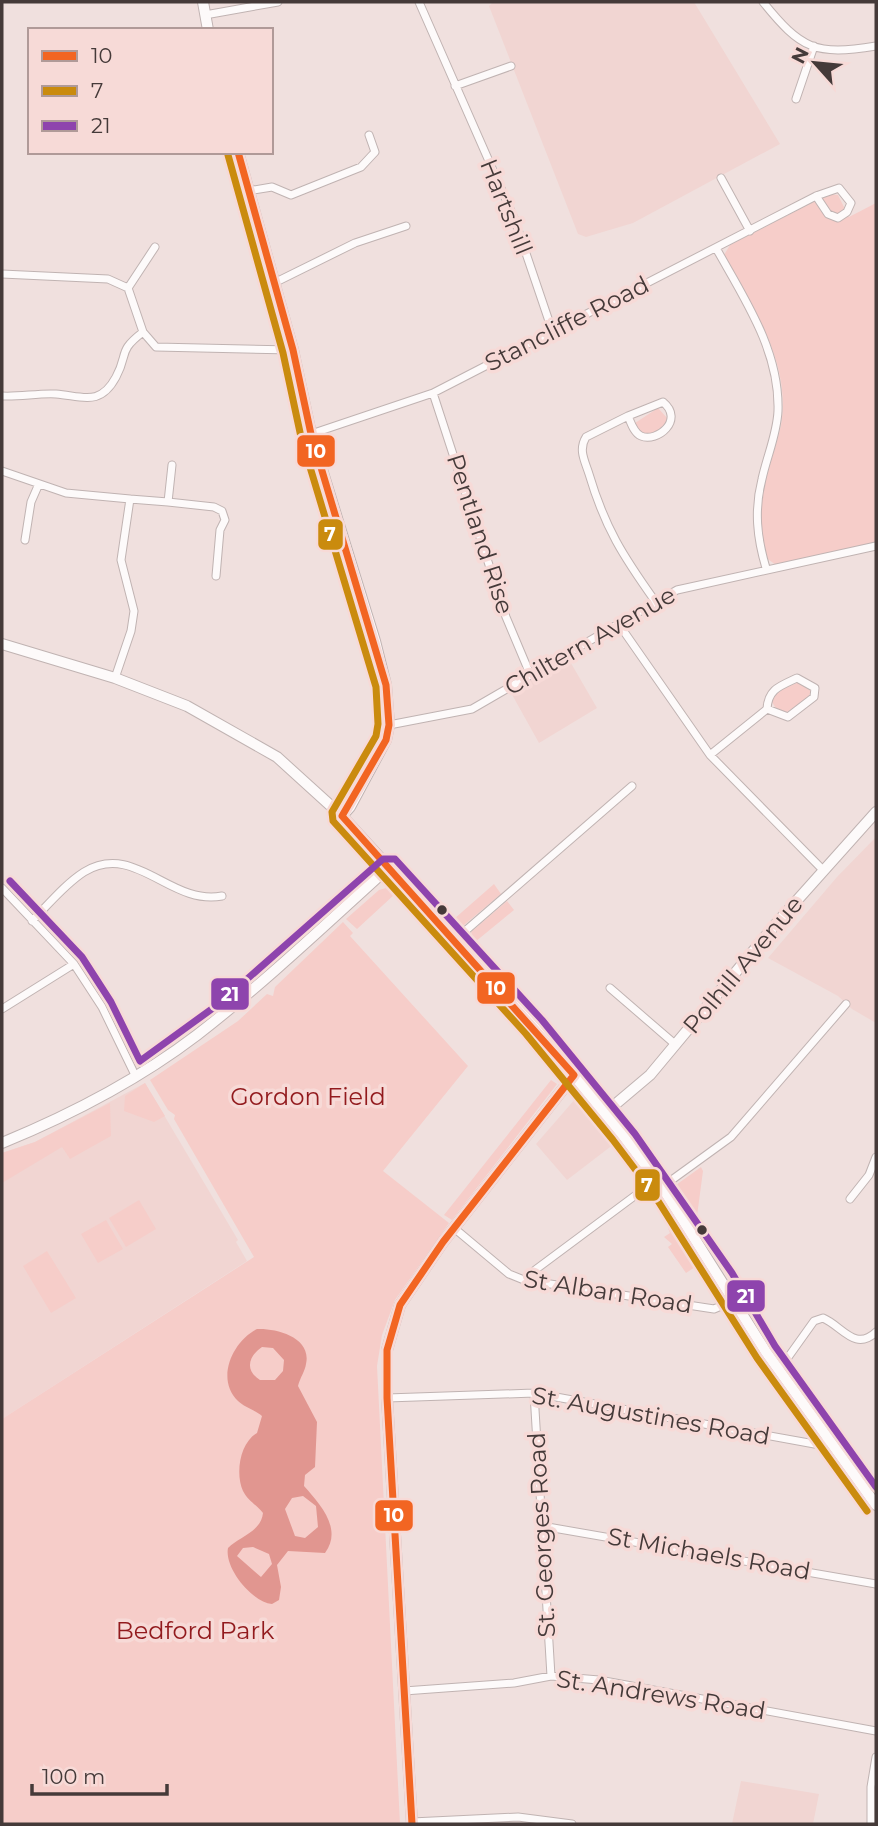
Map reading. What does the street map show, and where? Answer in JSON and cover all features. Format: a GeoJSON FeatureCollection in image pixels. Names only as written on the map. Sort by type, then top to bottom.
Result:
{"type":"FeatureCollection","features":[{"type":"Feature","properties":{"kind":"street"},"geometry":{"type":"LineString","coordinates":[[204,2],[208,28]]}},
{"type":"Feature","properties":{"kind":"street"},"geometry":{"type":"LineString","coordinates":[[205,15],[278,2]]}},
{"type":"Feature","properties":{"kind":"street","name":"Hartshill"},"geometry":{"type":"LineString","coordinates":[[419,2],[514,218],[552,330]]}},
{"type":"Feature","properties":{"kind":"street"},"geometry":{"type":"LineString","coordinates":[[763,2],[790,35],[814,46],[844,50],[876,46]]}},
{"type":"Feature","properties":{"kind":"street"},"geometry":{"type":"LineString","coordinates":[[796,99],[814,46]]}},
{"type":"Feature","properties":{"kind":"street"},"geometry":{"type":"LineString","coordinates":[[455,86],[511,66]]}},
{"type":"Feature","properties":{"kind":"street"},"geometry":{"type":"LineString","coordinates":[[248,191],[272,187],[291,195],[361,167],[375,152],[369,135]]}},
{"type":"Feature","properties":{"kind":"street"},"geometry":{"type":"LineString","coordinates":[[239,154],[293,350],[311,434],[386,685],[389,724],[378,757],[342,816]]}},
{"type":"Feature","properties":{"kind":"street"},"geometry":{"type":"LineString","coordinates":[[721,178],[750,231]]}},
{"type":"Feature","properties":{"kind":"street","name":"Stancliffe Road"},"geometry":{"type":"LineString","coordinates":[[311,434],[433,394],[552,330],[816,196],[839,188],[851,203],[847,212],[838,218],[828,214],[816,196]]}},
{"type":"Feature","properties":{"kind":"street"},"geometry":{"type":"LineString","coordinates":[[274,283],[355,243],[406,226]]}},
{"type":"Feature","properties":{"kind":"street"},"geometry":{"type":"LineString","coordinates":[[128,288],[155,247]]}},
{"type":"Feature","properties":{"kind":"street"},"geometry":{"type":"LineString","coordinates":[[716,248],[765,341],[773,362],[778,390],[778,414],[757,512],[757,539],[766,568]]}},
{"type":"Feature","properties":{"kind":"street"},"geometry":{"type":"LineString","coordinates":[[2,274],[108,279],[128,288],[143,332],[156,347],[293,350]]}},
{"type":"Feature","properties":{"kind":"street"},"geometry":{"type":"LineString","coordinates":[[2,396],[55,394],[84,400],[104,393],[117,376],[126,345],[143,332]]}},
{"type":"Feature","properties":{"kind":"street","name":"Pentland Rise"},"geometry":{"type":"LineString","coordinates":[[433,394],[506,617],[530,674]]}},
{"type":"Feature","properties":{"kind":"street"},"geometry":{"type":"LineString","coordinates":[[628,416],[635,431],[641,436],[650,436],[664,429],[673,418],[670,408],[663,402],[628,416],[586,437],[581,450],[602,516],[615,543],[655,601]]}},
{"type":"Feature","properties":{"kind":"street"},"geometry":{"type":"LineString","coordinates":[[168,502],[172,465]]}},
{"type":"Feature","properties":{"kind":"street"},"geometry":{"type":"LineString","coordinates":[[2,471],[38,486],[65,493],[168,502],[222,511],[225,520],[220,530],[216,576]]}},
{"type":"Feature","properties":{"kind":"street"},"geometry":{"type":"LineString","coordinates":[[25,540],[31,502],[38,486]]}},
{"type":"Feature","properties":{"kind":"street"},"geometry":{"type":"LineString","coordinates":[[115,678],[131,631],[134,611],[121,560],[130,499]]}},
{"type":"Feature","properties":{"kind":"street","name":"Chiltern Avenue"},"geometry":{"type":"LineString","coordinates":[[389,724],[472,709],[655,601],[693,585],[876,546]]}},
{"type":"Feature","properties":{"kind":"street"},"geometry":{"type":"LineString","coordinates":[[618,623],[710,755],[823,870]]}},
{"type":"Feature","properties":{"kind":"street"},"geometry":{"type":"LineString","coordinates":[[2,644],[115,678],[187,706],[277,757],[342,816],[456,939],[605,1113],[659,1184],[779,1370],[876,1505]]}},
{"type":"Feature","properties":{"kind":"street"},"geometry":{"type":"LineString","coordinates":[[797,678],[815,688],[814,698],[788,717],[768,709],[768,699],[773,689],[797,678]]}},
{"type":"Feature","properties":{"kind":"street"},"geometry":{"type":"LineString","coordinates":[[710,755],[768,709]]}},
{"type":"Feature","properties":{"kind":"street"},"geometry":{"type":"LineString","coordinates":[[456,939],[632,786]]}},
{"type":"Feature","properties":{"kind":"street","name":"Polhill Avenue"},"geometry":{"type":"LineString","coordinates":[[605,1113],[650,1075],[823,870],[876,812]]}},
{"type":"Feature","properties":{"kind":"street"},"geometry":{"type":"LineString","coordinates":[[32,921],[82,874],[108,864],[133,867],[190,896],[222,896]]}},
{"type":"Feature","properties":{"kind":"street"},"geometry":{"type":"LineString","coordinates":[[2,1143],[136,1077],[227,1011],[389,867]]}},
{"type":"Feature","properties":{"kind":"street"},"geometry":{"type":"LineString","coordinates":[[2,888],[74,964],[102,1007],[136,1077]]}},
{"type":"Feature","properties":{"kind":"street"},"geometry":{"type":"LineString","coordinates":[[2,1009],[74,964]]}},
{"type":"Feature","properties":{"kind":"street"},"geometry":{"type":"LineString","coordinates":[[610,988],[676,1045]]}},
{"type":"Feature","properties":{"kind":"street"},"geometry":{"type":"LineString","coordinates":[[528,1281],[535,1270],[731,1137],[846,1004]]}},
{"type":"Feature","properties":{"kind":"street"},"geometry":{"type":"LineString","coordinates":[[572,1824],[518,1817],[412,1823],[387,1398],[387,1350],[400,1305],[454,1228],[574,1075]]}},
{"type":"Feature","properties":{"kind":"street"},"geometry":{"type":"LineString","coordinates":[[850,1199],[869,1175],[876,1157]]}},
{"type":"Feature","properties":{"kind":"street","name":"St Alban Road"},"geometry":{"type":"LineString","coordinates":[[454,1228],[509,1274],[528,1281],[714,1309],[736,1300]]}},
{"type":"Feature","properties":{"kind":"street"},"geometry":{"type":"LineString","coordinates":[[779,1370],[814,1321],[822,1318],[850,1338],[860,1340],[876,1332]]}},
{"type":"Feature","properties":{"kind":"street","name":"St. Augustines Road"},"geometry":{"type":"LineString","coordinates":[[387,1398],[534,1393],[820,1446],[829,1439]]}},
{"type":"Feature","properties":{"kind":"street","name":"St. Georges Road"},"geometry":{"type":"LineString","coordinates":[[534,1393],[551,1676]]}},
{"type":"Feature","properties":{"kind":"street","name":"St Michaels Road"},"geometry":{"type":"LineString","coordinates":[[542,1526],[876,1584]]}},
{"type":"Feature","properties":{"kind":"street","name":"St. Andrews Road"},"geometry":{"type":"LineString","coordinates":[[404,1691],[514,1683],[551,1676],[599,1680],[876,1731]]}},
{"type":"Feature","properties":{"kind":"street"},"geometry":{"type":"LineString","coordinates":[[871,1824],[871,1787],[876,1757]]}},
{"type":"Feature","properties":{"kind":"shaded area"},"geometry":{"type":"Polygon","coordinates":[[[493,2],[694,2],[780,144],[633,223],[586,237],[578,234],[489,6],[493,2]]]}},
{"type":"Feature","properties":{"kind":"shaded area"},"geometry":{"type":"Polygon","coordinates":[[[568,658],[597,708],[539,743],[510,691],[568,658]]]}},
{"type":"Feature","properties":{"kind":"shaded area"},"geometry":{"type":"Polygon","coordinates":[[[876,837],[876,1023],[852,1009],[838,996],[768,958],[837,877],[876,837]]]}},
{"type":"Feature","properties":{"kind":"shaded area"},"geometry":{"type":"Polygon","coordinates":[[[145,1083],[238,1240],[236,1242],[247,1261],[2,1419],[2,1153],[35,1142],[145,1083]]]}},
{"type":"Feature","properties":{"kind":"shaded area"},"geometry":{"type":"Polygon","coordinates":[[[576,1098],[614,1144],[567,1180],[536,1144],[576,1098]]]}},
{"type":"Feature","properties":{"kind":"shaded area"},"geometry":{"type":"Polygon","coordinates":[[[257,1329],[274,1330],[291,1336],[304,1347],[306,1364],[298,1386],[317,1422],[315,1467],[305,1475],[304,1486],[327,1517],[332,1535],[325,1553],[288,1551],[277,1565],[281,1587],[279,1600],[272,1604],[248,1591],[235,1574],[228,1556],[228,1548],[254,1530],[263,1513],[243,1491],[239,1476],[243,1451],[257,1433],[262,1416],[238,1401],[228,1382],[234,1351],[257,1329]],[[262,1347],[251,1359],[250,1368],[260,1380],[275,1380],[283,1371],[284,1360],[273,1348],[262,1347]],[[303,1496],[292,1498],[285,1509],[295,1536],[305,1538],[318,1527],[316,1506],[303,1496]],[[253,1547],[243,1548],[237,1556],[261,1577],[272,1564],[269,1554],[253,1547]]]}},
{"type":"Feature","properties":{"kind":"shaded area"},"geometry":{"type":"Polygon","coordinates":[[[741,1781],[819,1794],[813,1824],[732,1824],[741,1781]]]}},
{"type":"Feature","properties":{"kind":"green space"},"geometry":{"type":"Polygon","coordinates":[[[829,194],[838,195],[849,217],[876,203],[876,543],[776,565],[765,557],[761,514],[766,480],[781,425],[781,380],[767,336],[724,255],[730,245],[829,194]]]}},
{"type":"Feature","properties":{"kind":"green space"},"geometry":{"type":"Polygon","coordinates":[[[658,408],[668,419],[663,428],[645,437],[635,428],[635,423],[658,408]]]}},
{"type":"Feature","properties":{"kind":"green space"},"geometry":{"type":"Polygon","coordinates":[[[799,682],[811,691],[808,698],[787,712],[777,710],[772,702],[774,693],[799,682]]]}},
{"type":"Feature","properties":{"kind":"green space"},"geometry":{"type":"Polygon","coordinates":[[[494,884],[501,894],[464,925],[459,925],[454,919],[494,884]]]}},
{"type":"Feature","properties":{"kind":"green space"},"geometry":{"type":"Polygon","coordinates":[[[386,888],[395,894],[357,929],[346,919],[379,890],[386,888]]]}},
{"type":"Feature","properties":{"kind":"green space"},"geometry":{"type":"Polygon","coordinates":[[[507,901],[514,910],[475,942],[471,932],[507,901]]]}},
{"type":"Feature","properties":{"kind":"green space","name":"Bedford Park"},"geometry":{"type":"Polygon","coordinates":[[[343,922],[353,933],[350,936],[468,1066],[383,1171],[449,1223],[395,1300],[382,1335],[377,1366],[400,1824],[2,1824],[2,1419],[254,1257],[174,1119],[175,1115],[168,1110],[150,1080],[238,1021],[267,994],[273,996],[275,987],[343,922]]]}},
{"type":"Feature","properties":{"kind":"green space"},"geometry":{"type":"Polygon","coordinates":[[[551,1080],[557,1084],[452,1220],[444,1215],[551,1080]]]}},
{"type":"Feature","properties":{"kind":"green space"},"geometry":{"type":"Polygon","coordinates":[[[145,1083],[165,1116],[154,1122],[124,1111],[125,1096],[145,1083]]]}},
{"type":"Feature","properties":{"kind":"green space"},"geometry":{"type":"Polygon","coordinates":[[[110,1103],[111,1136],[70,1159],[62,1147],[2,1183],[2,1153],[35,1142],[110,1103]]]}},
{"type":"Feature","properties":{"kind":"green space"},"geometry":{"type":"Polygon","coordinates":[[[701,1167],[703,1171],[697,1216],[676,1185],[701,1167]]]}},
{"type":"Feature","properties":{"kind":"green space"},"geometry":{"type":"Polygon","coordinates":[[[139,1200],[156,1229],[126,1247],[109,1218],[139,1200]]]}},
{"type":"Feature","properties":{"kind":"green space"},"geometry":{"type":"Polygon","coordinates":[[[106,1220],[123,1249],[98,1263],[81,1234],[106,1220]]]}},
{"type":"Feature","properties":{"kind":"green space"},"geometry":{"type":"Polygon","coordinates":[[[672,1225],[698,1265],[686,1273],[668,1247],[672,1244],[664,1237],[670,1233],[668,1228],[672,1225]]]}},
{"type":"Feature","properties":{"kind":"green space"},"geometry":{"type":"Polygon","coordinates":[[[47,1251],[76,1298],[51,1313],[23,1266],[47,1251]]]}},
{"type":"Feature","properties":{"kind":"transit line","name":"10"},"geometry":{"type":"LineString","coordinates":[[239,154],[293,350],[311,434],[386,685],[389,725],[386,740],[342,816],[574,1075],[443,1242],[400,1305],[387,1350],[387,1398],[412,1824]]}},
{"type":"Feature","properties":{"kind":"transit line","name":"7"},"geometry":{"type":"LineString","coordinates":[[228,155],[283,353],[301,437],[376,687],[376,736],[332,812],[333,821],[526,1034],[613,1140],[653,1193],[757,1358],[867,1511]]}},
{"type":"Feature","properties":{"kind":"transit line","name":"21"},"geometry":{"type":"LineString","coordinates":[[10,881],[82,957],[111,1002],[140,1061],[220,1003],[383,859],[395,859],[542,1020],[635,1134],[732,1273],[775,1346],[876,1487]]}},
{"type":"Feature","properties":{"kind":"park label","name":"Gordon Field"},"geometry":{"type":"Point","coordinates":[308,1097]}}]}
